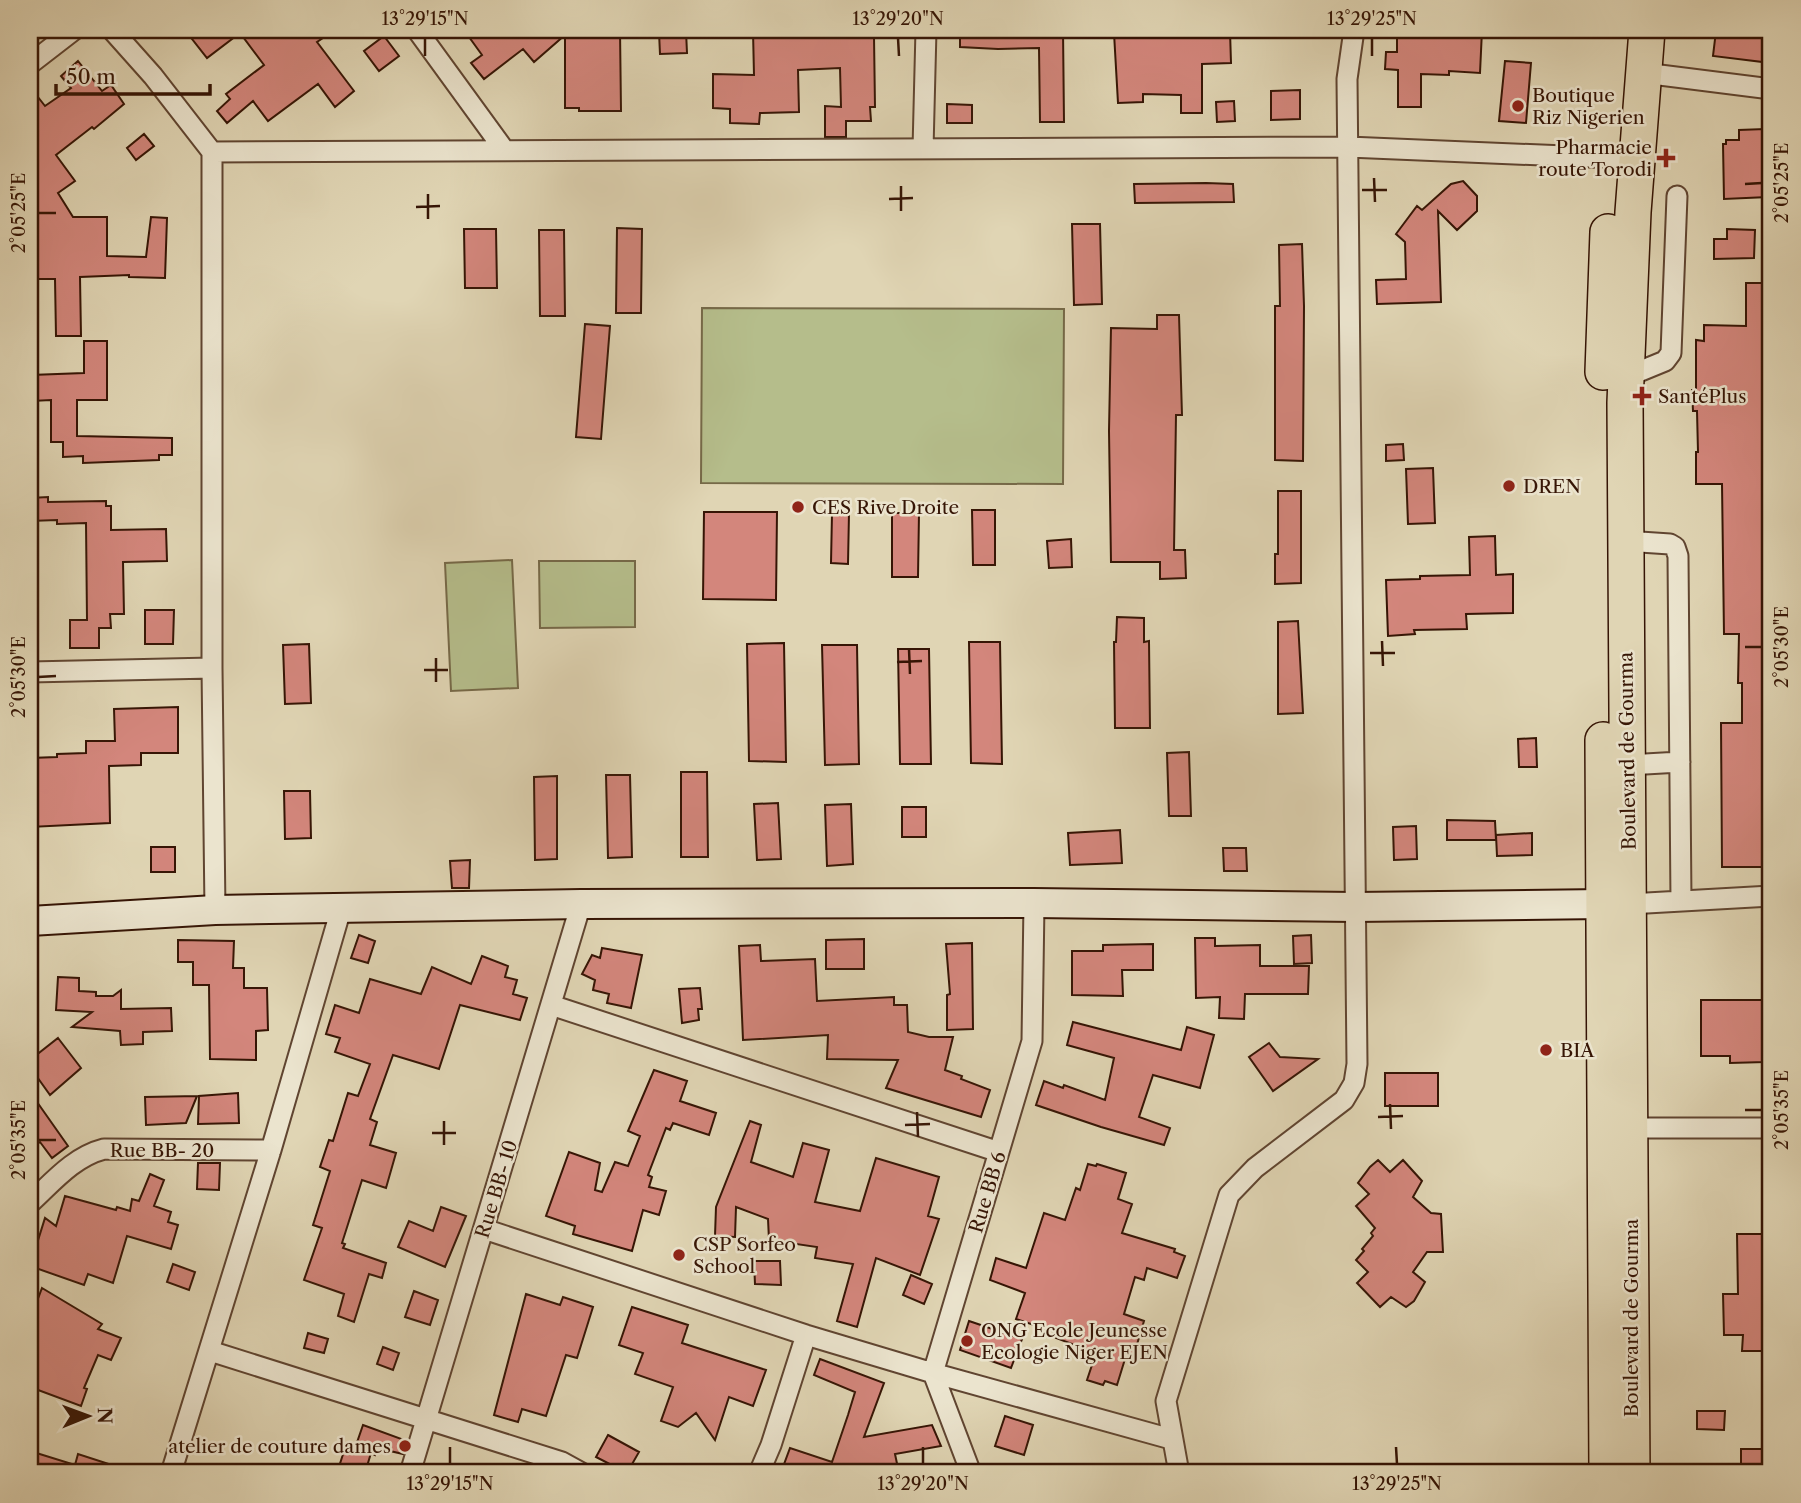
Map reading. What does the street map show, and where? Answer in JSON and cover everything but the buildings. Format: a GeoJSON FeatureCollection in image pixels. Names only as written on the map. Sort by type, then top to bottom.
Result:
{"type":"FeatureCollection","features":[{"type":"Feature","properties":{"kind":"highway","name":"Boulevard de Gourma"},"geometry":{"type":"LineString","coordinates":[[1607,1473],[1616,904],[1603,338],[1623,30]]}},
{"type":"Feature","properties":{"kind":"highway","name":"Boulevard de Gourma"},"geometry":{"type":"LineString","coordinates":[[1632,1473],[1631,1128],[1616,904],[1628,765],[1626,377],[1633,212],[1647,30]]}},
{"type":"Feature","properties":{"kind":"street"},"geometry":{"type":"LineString","coordinates":[[30,64],[74,30]]}},
{"type":"Feature","properties":{"kind":"street"},"geometry":{"type":"LineString","coordinates":[[112,30],[153,76],[212,152],[215,910]]}},
{"type":"Feature","properties":{"kind":"street"},"geometry":{"type":"LineString","coordinates":[[417,30],[505,151]]}},
{"type":"Feature","properties":{"kind":"street"},"geometry":{"type":"LineString","coordinates":[[923,149],[926,30]]}},
{"type":"Feature","properties":{"kind":"street"},"geometry":{"type":"LineString","coordinates":[[1179,1473],[1166,1401],[1229,1195],[1255,1168],[1344,1100],[1354,1083],[1357,1064],[1347,79],[1354,30]]}},
{"type":"Feature","properties":{"kind":"street"},"geometry":{"type":"LineString","coordinates":[[1644,74],[1771,89]]}},
{"type":"Feature","properties":{"kind":"street"},"geometry":{"type":"LineString","coordinates":[[212,152],[1348,147],[1613,158]]}},
{"type":"Feature","properties":{"kind":"street"},"geometry":{"type":"LineString","coordinates":[[1626,377],[1665,361],[1671,353],[1677,196]]}},
{"type":"Feature","properties":{"kind":"street"},"geometry":{"type":"LineString","coordinates":[[1625,541],[1670,544],[1675,547],[1678,556],[1681,901]]}},
{"type":"Feature","properties":{"kind":"street"},"geometry":{"type":"LineString","coordinates":[[30,672],[212,668]]}},
{"type":"Feature","properties":{"kind":"street"},"geometry":{"type":"LineString","coordinates":[[1628,765],[1680,762]]}},
{"type":"Feature","properties":{"kind":"street"},"geometry":{"type":"LineString","coordinates":[[30,921],[215,910],[581,904],[1034,903],[1355,907],[1616,904],[1771,896]]}},
{"type":"Feature","properties":{"kind":"street","name":"Rue BB 6"},"geometry":{"type":"LineString","coordinates":[[933,1373],[1032,1041],[1034,903]]}},
{"type":"Feature","properties":{"kind":"street","name":"Rue BB- 10"},"geometry":{"type":"LineString","coordinates":[[411,1473],[581,904]]}},
{"type":"Feature","properties":{"kind":"street"},"geometry":{"type":"LineString","coordinates":[[171,1473],[271,1150],[341,909]]}},
{"type":"Feature","properties":{"kind":"street"},"geometry":{"type":"LineString","coordinates":[[551,1005],[999,1152]]}},
{"type":"Feature","properties":{"kind":"street"},"geometry":{"type":"LineString","coordinates":[[1631,1128],[1771,1128]]}},
{"type":"Feature","properties":{"kind":"street","name":"Rue BB- 20"},"geometry":{"type":"LineString","coordinates":[[30,1203],[76,1160],[104,1149],[271,1150]]}},
{"type":"Feature","properties":{"kind":"street"},"geometry":{"type":"LineString","coordinates":[[484,1229],[806,1335],[1171,1439]]}},
{"type":"Feature","properties":{"kind":"street"},"geometry":{"type":"LineString","coordinates":[[759,1473],[771,1445],[806,1335]]}},
{"type":"Feature","properties":{"kind":"street"},"geometry":{"type":"LineString","coordinates":[[210,1351],[562,1462],[582,1473]]}},
{"type":"Feature","properties":{"kind":"street"},"geometry":{"type":"LineString","coordinates":[[933,1373],[971,1473]]}},
{"type":"Feature","properties":{"kind":"green space"},"geometry":{"type":"Polygon","coordinates":[[[702,308],[1064,309],[1063,484],[701,483],[702,308]]]}},
{"type":"Feature","properties":{"kind":"green space"},"geometry":{"type":"Polygon","coordinates":[[[512,560],[518,688],[451,691],[445,563],[512,560]]]}},
{"type":"Feature","properties":{"kind":"green space"},"geometry":{"type":"Polygon","coordinates":[[[539,561],[635,561],[635,627],[540,628],[539,561]]]}},
{"type":"Feature","properties":{"kind":"place","name":"Boutique Riz Nigerien"},"geometry":{"type":"Point","coordinates":[1518,106]}},
{"type":"Feature","properties":{"kind":"place","name":"Pharmacie route Torodi"},"geometry":{"type":"Point","coordinates":[1666,158]}},
{"type":"Feature","properties":{"kind":"place","name":"SantéPlus"},"geometry":{"type":"Point","coordinates":[1642,396]}},
{"type":"Feature","properties":{"kind":"place","name":"DREN"},"geometry":{"type":"Point","coordinates":[1509,486]}},
{"type":"Feature","properties":{"kind":"place","name":"CES Rive Droite"},"geometry":{"type":"Point","coordinates":[798,507]}},
{"type":"Feature","properties":{"kind":"place","name":"BIA"},"geometry":{"type":"Point","coordinates":[1546,1050]}},
{"type":"Feature","properties":{"kind":"place","name":"CSP Sorfeo School"},"geometry":{"type":"Point","coordinates":[679,1255]}},
{"type":"Feature","properties":{"kind":"place","name":"ONG Ecole Jeunesse Ecologie Niger EJEN"},"geometry":{"type":"Point","coordinates":[967,1341]}},
{"type":"Feature","properties":{"kind":"place","name":"atelier de couture dames"},"geometry":{"type":"Point","coordinates":[405,1446]}}]}
